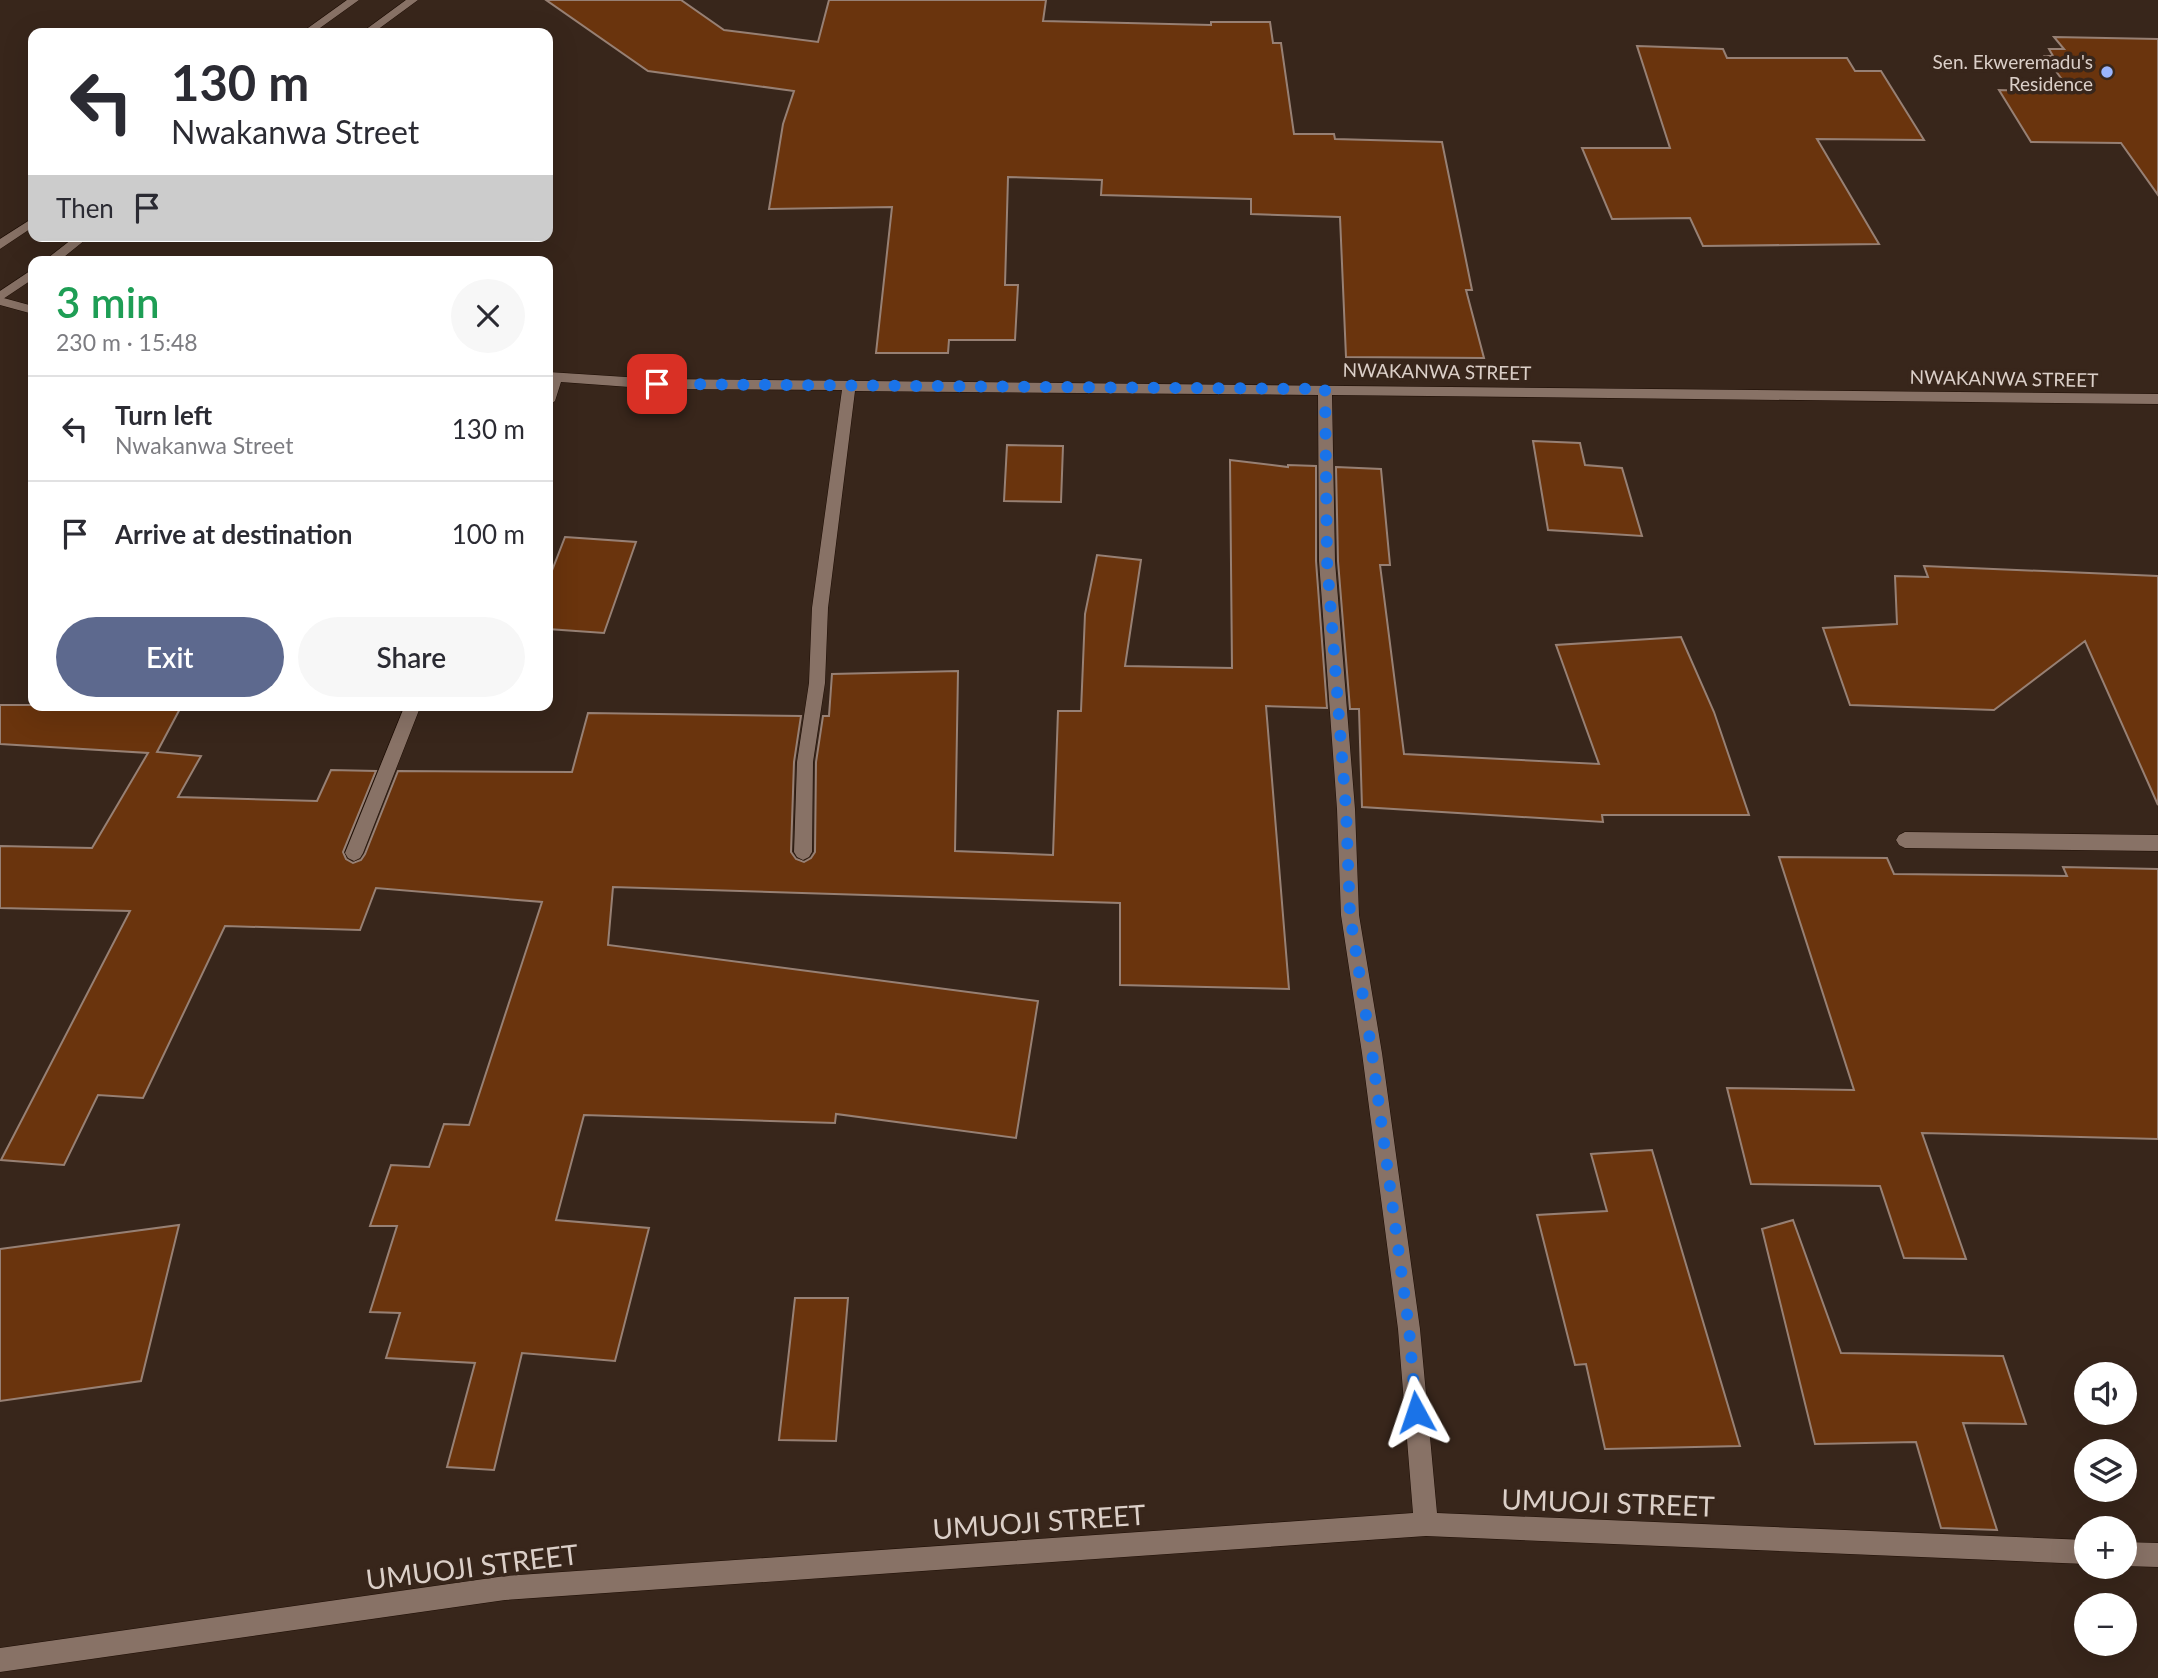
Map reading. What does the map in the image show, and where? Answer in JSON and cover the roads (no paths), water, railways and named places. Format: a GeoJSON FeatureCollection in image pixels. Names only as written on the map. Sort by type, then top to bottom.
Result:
{"type":"FeatureCollection","features":[{"type":"Feature","properties":{"kind":"street"},"geometry":{"type":"LineString","coordinates":[[313,28],[354,0]]}},
{"type":"Feature","properties":{"kind":"street"},"geometry":{"type":"LineString","coordinates":[[373,28],[413,0]]}},
{"type":"Feature","properties":{"kind":"street"},"geometry":{"type":"LineString","coordinates":[[0,245],[28,225]]}},
{"type":"Feature","properties":{"kind":"street"},"geometry":{"type":"LineString","coordinates":[[57,256],[76,242]]}},
{"type":"Feature","properties":{"kind":"street"},"geometry":{"type":"LineString","coordinates":[[0,299],[28,277]]}},
{"type":"Feature","properties":{"kind":"street"},"geometry":{"type":"LineString","coordinates":[[0,299],[28,308]]}},
{"type":"Feature","properties":{"kind":"street","name":"NWAKANWA STREET"},"geometry":{"type":"LineString","coordinates":[[553,377],[657,384],[2158,399]]}},
{"type":"Feature","properties":{"kind":"street"},"geometry":{"type":"LineString","coordinates":[[803,852],[805,762],[817,683],[822,595],[849,386]]}},
{"type":"Feature","properties":{"kind":"street"},"geometry":{"type":"LineString","coordinates":[[1325,389],[1327,561],[1345,795],[1350,915],[1372,1053],[1409,1329],[1426,1524]]}},
{"type":"Feature","properties":{"kind":"street"},"geometry":{"type":"LineString","coordinates":[[354,853],[411,711]]}},
{"type":"Feature","properties":{"kind":"street"},"geometry":{"type":"LineString","coordinates":[[1905,840],[2158,843]]}},
{"type":"Feature","properties":{"kind":"street","name":"UMUOJI STREET"},"geometry":{"type":"LineString","coordinates":[[0,1660],[505,1588],[1426,1524],[2074,1551]]}},
{"type":"Feature","properties":{"kind":"street"},"geometry":{"type":"LineString","coordinates":[[2137,1554],[2158,1555]]}},
{"type":"Feature","properties":{"kind":"place","name":"Sen. Ekweremadu's Residence"},"geometry":{"type":"Point","coordinates":[2107,72]}}]}
